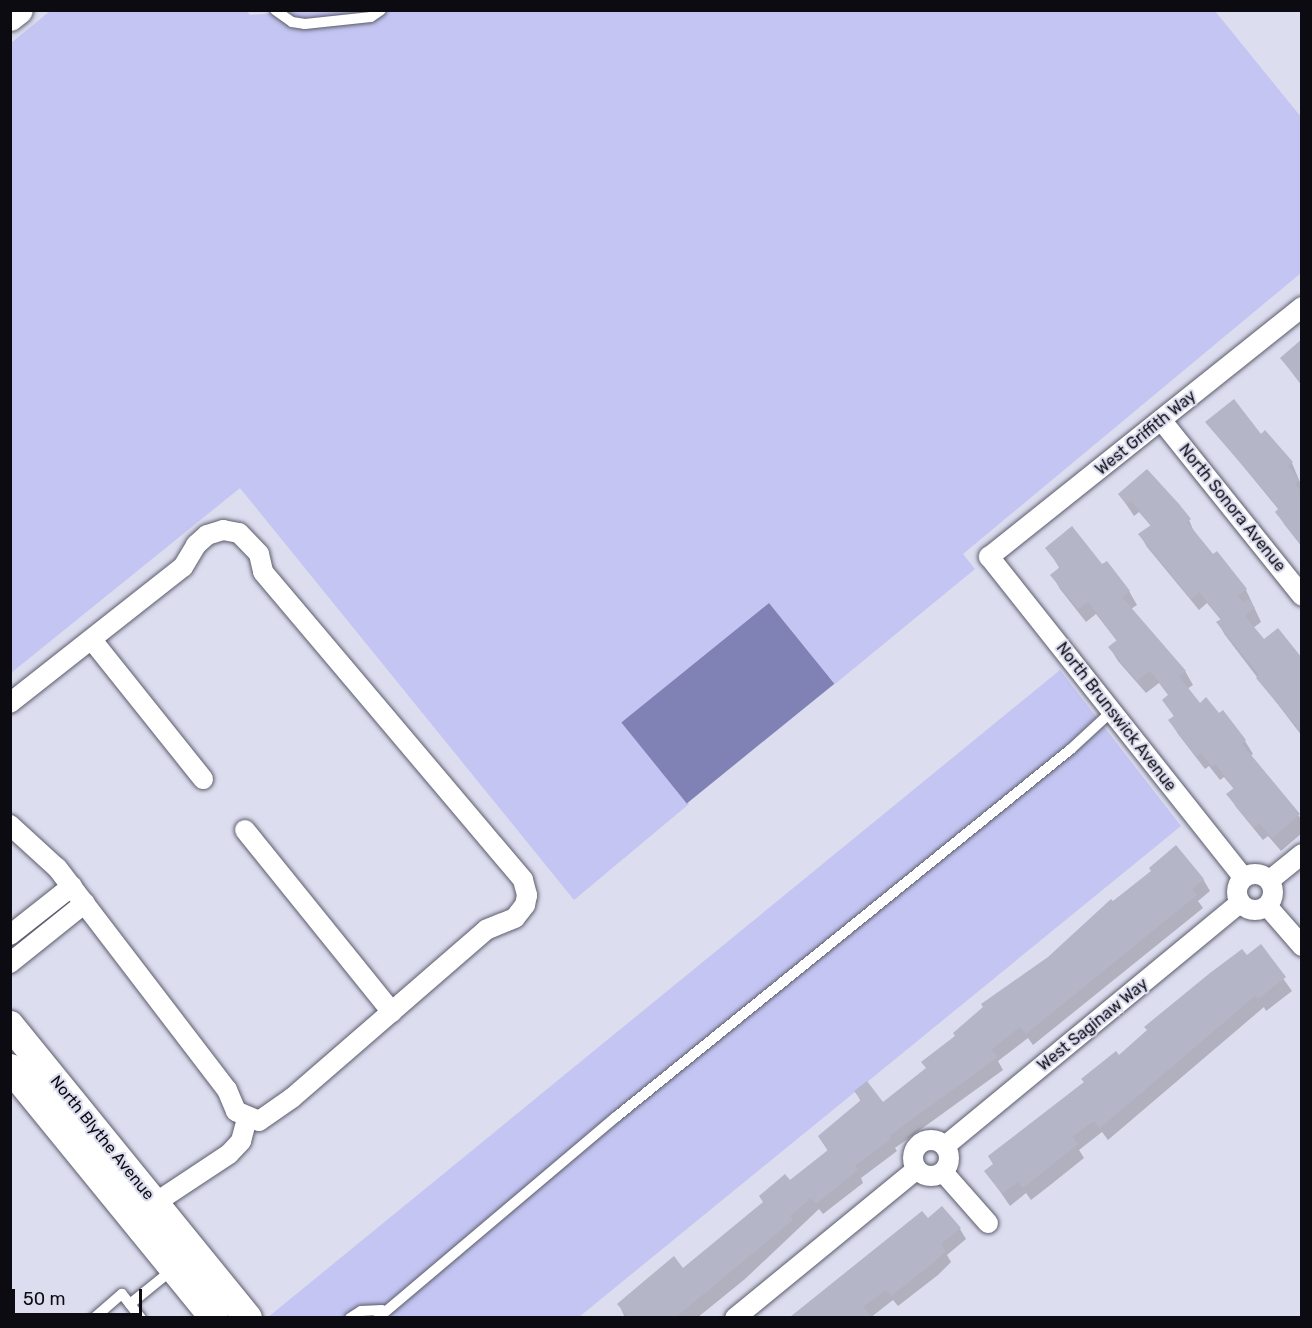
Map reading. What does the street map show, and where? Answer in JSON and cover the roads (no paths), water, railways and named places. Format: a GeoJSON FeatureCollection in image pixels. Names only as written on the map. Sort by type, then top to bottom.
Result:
{"type":"FeatureCollection","features":[{"type":"Feature","properties":{"kind":"street"},"geometry":{"type":"LineString","coordinates":[[10,17],[19,10]]}},
{"type":"Feature","properties":{"kind":"street","name":"West Griffith Way"},"geometry":{"type":"LineString","coordinates":[[989,557],[1302,307]]}},
{"type":"Feature","properties":{"kind":"street","name":"North Sonora Avenue"},"geometry":{"type":"LineString","coordinates":[[1162,421],[1302,596]]}},
{"type":"Feature","properties":{"kind":"street"},"geometry":{"type":"LineString","coordinates":[[10,703],[183,567],[196,544],[207,535],[223,530],[239,533],[259,554],[263,572],[523,880],[525,905],[515,918],[486,930],[267,1118],[247,1118],[236,1111],[227,1090],[72,886],[57,868],[10,825]]}},
{"type":"Feature","properties":{"kind":"street","name":"North Brunswick Avenue"},"geometry":{"type":"LineString","coordinates":[[989,557],[1244,877]]}},
{"type":"Feature","properties":{"kind":"street"},"geometry":{"type":"LineString","coordinates":[[92,640],[203,779]]}},
{"type":"Feature","properties":{"kind":"street"},"geometry":{"type":"LineString","coordinates":[[245,830],[392,1012]]}},
{"type":"Feature","properties":{"kind":"street"},"geometry":{"type":"LineString","coordinates":[[1270,880],[1302,854]]}},
{"type":"Feature","properties":{"kind":"street"},"geometry":{"type":"LineString","coordinates":[[1262,874],[1270,880],[1273,898],[1268,907],[1258,911],[1240,903],[1237,895],[1244,877],[1262,874]]}},
{"type":"Feature","properties":{"kind":"street"},"geometry":{"type":"LineString","coordinates":[[36,942],[16,931],[72,886]]}},
{"type":"Feature","properties":{"kind":"street"},"geometry":{"type":"LineString","coordinates":[[10,963],[85,903]]}},
{"type":"Feature","properties":{"kind":"street","name":"West Saginaw Way"},"geometry":{"type":"LineString","coordinates":[[945,1146],[1240,903]]}},
{"type":"Feature","properties":{"kind":"street"},"geometry":{"type":"LineString","coordinates":[[1268,907],[1302,946]]}},
{"type":"Feature","properties":{"kind":"street","name":"North Blythe Avenue"},"geometry":{"type":"LineString","coordinates":[[10,1025],[155,1203],[214,1317]]}},
{"type":"Feature","properties":{"kind":"street","name":"North Blythe Avenue"},"geometry":{"type":"LineString","coordinates":[[10,1068],[184,1260],[248,1317]]}},
{"type":"Feature","properties":{"kind":"street"},"geometry":{"type":"LineString","coordinates":[[155,1203],[229,1154],[241,1141],[247,1118]]}},
{"type":"Feature","properties":{"kind":"street"},"geometry":{"type":"LineString","coordinates":[[932,1139],[945,1146],[949,1160],[943,1172],[929,1176],[916,1170],[912,1156],[918,1143],[932,1139]]}},
{"type":"Feature","properties":{"kind":"street"},"geometry":{"type":"LineString","coordinates":[[735,1317],[916,1170]]}},
{"type":"Feature","properties":{"kind":"street"},"geometry":{"type":"LineString","coordinates":[[943,1172],[988,1223]]}},
{"type":"Feature","properties":{"kind":"lane"},"geometry":{"type":"LineString","coordinates":[[275,10],[292,22],[305,24],[371,17],[381,10]]}},
{"type":"Feature","properties":{"kind":"lane"},"geometry":{"type":"LineString","coordinates":[[350,1317],[361,1311],[380,1314],[1071,749],[1112,711]]}},
{"type":"Feature","properties":{"kind":"lane"},"geometry":{"type":"LineString","coordinates":[[130,1304],[184,1260]]}},
{"type":"Feature","properties":{"kind":"lane"},"geometry":{"type":"LineString","coordinates":[[94,1317],[122,1294],[141,1317]]}}]}
